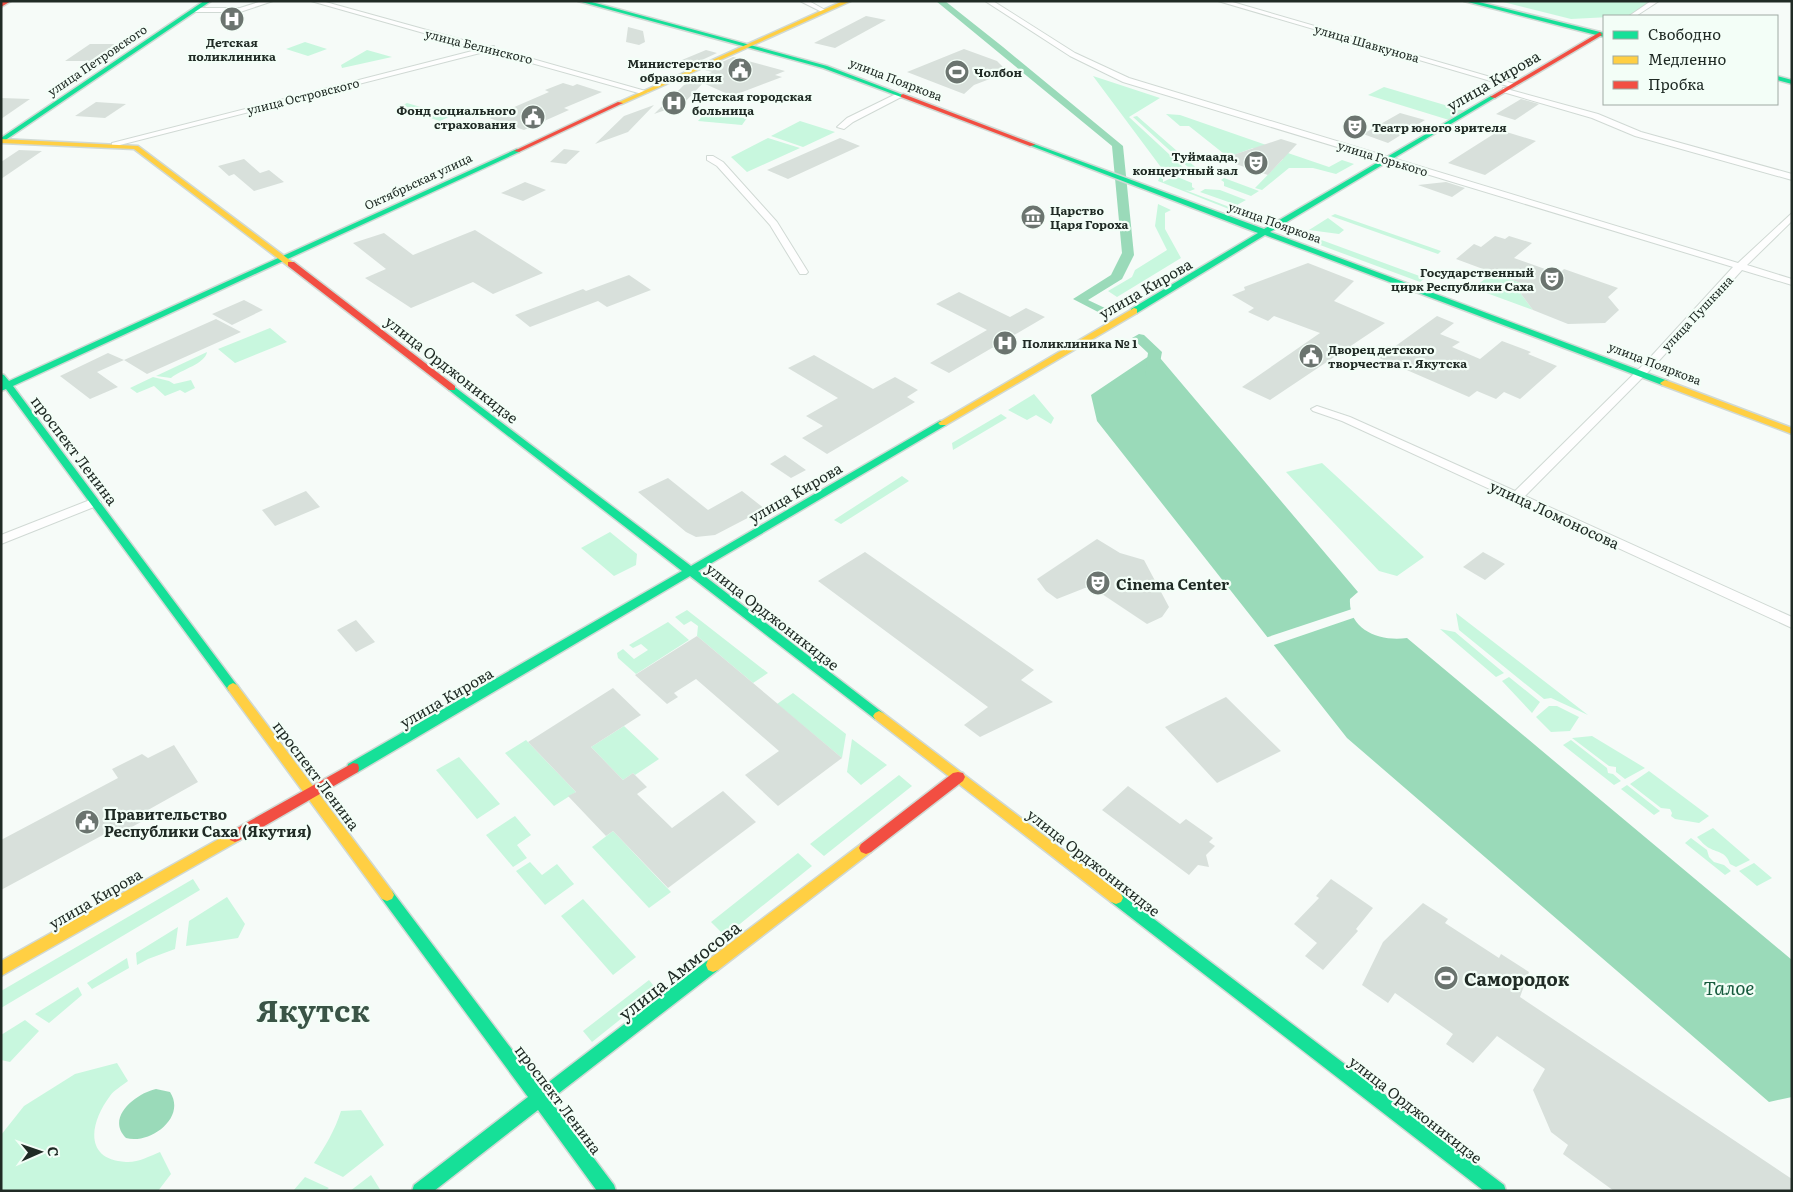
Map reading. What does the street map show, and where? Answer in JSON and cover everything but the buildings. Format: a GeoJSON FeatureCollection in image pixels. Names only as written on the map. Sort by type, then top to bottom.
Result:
{"type":"FeatureCollection","features":[{"type":"Feature","properties":{"kind":"main road"},"geometry":{"type":"LineString","coordinates":[[1,5],[8,1]]}},
{"type":"Feature","properties":{"kind":"main road","name":"улица Петровского"},"geometry":{"type":"LineString","coordinates":[[2,141],[208,1]]}},
{"type":"Feature","properties":{"kind":"main road","name":"улица Пояркова"},"geometry":{"type":"LineString","coordinates":[[580,1],[826,67],[1148,190],[1641,372],[1792,431]]}},
{"type":"Feature","properties":{"kind":"main road","name":"Октябрьская улица"},"geometry":{"type":"LineString","coordinates":[[3,383],[284,259],[747,45],[848,1]]}},
{"type":"Feature","properties":{"kind":"main road"},"geometry":{"type":"LineString","coordinates":[[1467,1],[1602,35]]}},
{"type":"Feature","properties":{"kind":"main road","name":"улица Кирова"},"geometry":{"type":"LineString","coordinates":[[1,969],[311,792],[691,571],[1266,233],[1326,195],[1602,35]]}},
{"type":"Feature","properties":{"kind":"main road"},"geometry":{"type":"LineString","coordinates":[[1778,78],[1792,82]]}},
{"type":"Feature","properties":{"kind":"main road","name":"улица Орджоникидзе"},"geometry":{"type":"LineString","coordinates":[[2,141],[115,145],[141,150],[1498,1191]]}},
{"type":"Feature","properties":{"kind":"main road","name":"проспект Ленина"},"geometry":{"type":"LineString","coordinates":[[3,383],[95,502],[608,1191]]}},
{"type":"Feature","properties":{"kind":"main road","name":"улица Аммосова"},"geometry":{"type":"LineString","coordinates":[[420,1191],[958,777]]}},
{"type":"Feature","properties":{"kind":"street"},"geometry":{"type":"LineString","coordinates":[[194,10],[240,10],[270,1]]}},
{"type":"Feature","properties":{"kind":"street","name":"улица Белинского"},"geometry":{"type":"LineString","coordinates":[[314,1],[491,48],[645,92]]}},
{"type":"Feature","properties":{"kind":"street"},"geometry":{"type":"LineString","coordinates":[[803,1],[824,11]]}},
{"type":"Feature","properties":{"kind":"street","name":"улица Горького"},"geometry":{"type":"LineString","coordinates":[[988,1],[1069,54],[1106,72],[1792,282]]}},
{"type":"Feature","properties":{"kind":"street","name":"улица Шавкунова"},"geometry":{"type":"LineString","coordinates":[[1221,1],[1510,87],[1595,116],[1638,134],[1792,177]]}},
{"type":"Feature","properties":{"kind":"street"},"geometry":{"type":"LineString","coordinates":[[1634,15],[1656,1]]}},
{"type":"Feature","properties":{"kind":"street","name":"улица Островского"},"geometry":{"type":"LineString","coordinates":[[115,145],[491,48]]}},
{"type":"Feature","properties":{"kind":"street"},"geometry":{"type":"LineString","coordinates":[[842,127],[850,120],[901,95]]}},
{"type":"Feature","properties":{"kind":"street"},"geometry":{"type":"LineString","coordinates":[[710,158],[720,164],[774,224],[803,272]]}},
{"type":"Feature","properties":{"kind":"street","name":"улица Пушкина"},"geometry":{"type":"LineString","coordinates":[[1517,496],[1641,372],[1740,266],[1792,216]]}},
{"type":"Feature","properties":{"kind":"street","name":"улица Ломоносова"},"geometry":{"type":"LineString","coordinates":[[1317,409],[1346,419],[1517,496],[1792,623]]}},
{"type":"Feature","properties":{"kind":"street"},"geometry":{"type":"LineString","coordinates":[[1,540],[95,502]]}},
{"type":"Feature","properties":{"kind":"shaded area"},"geometry":{"type":"Polygon","coordinates":[[[1499,1],[1654,1],[1631,15],[1603,15],[1603,17],[1571,19],[1499,1]]]}},
{"type":"Feature","properties":{"kind":"shaded area"},"geometry":{"type":"Polygon","coordinates":[[[305,42],[327,49],[308,56],[286,49],[305,42]]]}},
{"type":"Feature","properties":{"kind":"shaded area"},"geometry":{"type":"Polygon","coordinates":[[[367,50],[392,57],[342,68],[341,65],[367,50]]]}},
{"type":"Feature","properties":{"kind":"shaded area"},"geometry":{"type":"Polygon","coordinates":[[[1093,76],[1160,98],[1129,117],[1184,168],[1174,173],[1163,170],[1093,76]]]}},
{"type":"Feature","properties":{"kind":"shaded area"},"geometry":{"type":"Polygon","coordinates":[[[1384,87],[1465,111],[1449,120],[1368,95],[1384,87]]]}},
{"type":"Feature","properties":{"kind":"shaded area"},"geometry":{"type":"Polygon","coordinates":[[[407,103],[451,116],[440,121],[397,108],[407,103]]]}},
{"type":"Feature","properties":{"kind":"shaded area"},"geometry":{"type":"Polygon","coordinates":[[[704,114],[747,118],[742,125],[698,121],[704,114]]]}},
{"type":"Feature","properties":{"kind":"shaded area"},"geometry":{"type":"Polygon","coordinates":[[[1166,114],[1180,115],[1272,147],[1264,152],[1253,148],[1228,157],[1189,126],[1180,126],[1166,114]]]}},
{"type":"Feature","properties":{"kind":"shaded area"},"geometry":{"type":"Polygon","coordinates":[[[1137,116],[1201,172],[1189,168],[1133,117],[1137,116]]]}},
{"type":"Feature","properties":{"kind":"shaded area"},"geometry":{"type":"Polygon","coordinates":[[[800,121],[835,132],[803,147],[771,136],[800,121]]]}},
{"type":"Feature","properties":{"kind":"shaded area"},"geometry":{"type":"Polygon","coordinates":[[[768,138],[800,148],[747,172],[731,157],[768,138]]]}},
{"type":"Feature","properties":{"kind":"shaded area"},"geometry":{"type":"Polygon","coordinates":[[[1282,151],[1329,167],[1342,160],[1354,164],[1336,174],[1313,168],[1289,168],[1262,190],[1255,188],[1283,159],[1282,151]]]}},
{"type":"Feature","properties":{"kind":"shaded area"},"geometry":{"type":"Polygon","coordinates":[[[1163,170],[1163,182],[1175,176],[1192,183],[1192,187],[1195,189],[1185,190],[1245,213],[1244,215],[1158,181],[1163,170]]]}},
{"type":"Feature","properties":{"kind":"shaded area"},"geometry":{"type":"Polygon","coordinates":[[[1224,178],[1259,191],[1251,196],[1224,186],[1224,182],[1221,180],[1224,178]]]}},
{"type":"Feature","properties":{"kind":"shaded area"},"geometry":{"type":"Polygon","coordinates":[[[1205,189],[1220,190],[1246,200],[1237,205],[1200,192],[1205,189]]]}},
{"type":"Feature","properties":{"kind":"shaded area"},"geometry":{"type":"Polygon","coordinates":[[[1158,204],[1171,210],[1165,213],[1165,229],[1181,258],[1117,297],[1108,291],[1132,277],[1135,270],[1167,250],[1155,226],[1158,204]]]}},
{"type":"Feature","properties":{"kind":"shaded area"},"geometry":{"type":"Polygon","coordinates":[[[1335,214],[1441,251],[1438,254],[1331,216],[1335,214]]]}},
{"type":"Feature","properties":{"kind":"shaded area"},"geometry":{"type":"Polygon","coordinates":[[[1328,218],[1344,230],[1339,234],[1309,230],[1328,218]]]}},
{"type":"Feature","properties":{"kind":"shaded area"},"geometry":{"type":"Polygon","coordinates":[[[1305,234],[1425,278],[1420,282],[1293,235],[1305,234]]]}},
{"type":"Feature","properties":{"kind":"shaded area"},"geometry":{"type":"Polygon","coordinates":[[[1493,273],[1526,285],[1521,294],[1533,310],[1473,288],[1493,273]]]}},
{"type":"Feature","properties":{"kind":"shaded area"},"geometry":{"type":"Polygon","coordinates":[[[270,328],[287,342],[235,363],[218,349],[270,328]]]}},
{"type":"Feature","properties":{"kind":"shaded area"},"geometry":{"type":"Polygon","coordinates":[[[207,352],[198,363],[171,378],[156,376],[207,352]]]}},
{"type":"Feature","properties":{"kind":"shaded area"},"geometry":{"type":"Polygon","coordinates":[[[153,377],[174,384],[191,380],[195,388],[185,393],[180,390],[165,396],[154,386],[137,393],[130,388],[153,377]]]}},
{"type":"Feature","properties":{"kind":"shaded area"},"geometry":{"type":"Polygon","coordinates":[[[1034,394],[1054,418],[1051,424],[1036,415],[1027,420],[1008,410],[1034,394]]]}},
{"type":"Feature","properties":{"kind":"shaded area"},"geometry":{"type":"Polygon","coordinates":[[[1001,414],[1007,418],[953,450],[952,443],[1001,414]]]}},
{"type":"Feature","properties":{"kind":"shaded area"},"geometry":{"type":"Polygon","coordinates":[[[1322,463],[1424,557],[1397,576],[1379,571],[1286,472],[1322,463]]]}},
{"type":"Feature","properties":{"kind":"shaded area"},"geometry":{"type":"Polygon","coordinates":[[[902,476],[909,481],[841,524],[834,520],[902,476]]]}},
{"type":"Feature","properties":{"kind":"shaded area"},"geometry":{"type":"Polygon","coordinates":[[[610,532],[637,554],[636,565],[614,576],[581,548],[610,532]]]}},
{"type":"Feature","properties":{"kind":"shaded area"},"geometry":{"type":"Polygon","coordinates":[[[687,610],[768,673],[753,683],[697,636],[698,626],[691,621],[684,625],[675,617],[687,610]]]}},
{"type":"Feature","properties":{"kind":"shaded area"},"geometry":{"type":"Polygon","coordinates":[[[1456,613],[1588,715],[1551,698],[1544,699],[1459,630],[1456,613]]]}},
{"type":"Feature","properties":{"kind":"shaded area"},"geometry":{"type":"Polygon","coordinates":[[[668,622],[689,640],[636,674],[618,658],[617,653],[623,649],[634,659],[648,650],[641,644],[633,648],[629,645],[668,622]]]}},
{"type":"Feature","properties":{"kind":"shaded area"},"geometry":{"type":"Polygon","coordinates":[[[1440,629],[1455,632],[1504,673],[1496,677],[1440,629]]]}},
{"type":"Feature","properties":{"kind":"shaded area"},"geometry":{"type":"Polygon","coordinates":[[[1509,677],[1540,702],[1532,713],[1502,681],[1509,677]]]}},
{"type":"Feature","properties":{"kind":"shaded area"},"geometry":{"type":"Polygon","coordinates":[[[793,693],[846,734],[842,758],[777,704],[793,693]]]}},
{"type":"Feature","properties":{"kind":"shaded area"},"geometry":{"type":"Polygon","coordinates":[[[1549,706],[1557,706],[1579,717],[1570,731],[1551,732],[1536,717],[1549,706]]]}},
{"type":"Feature","properties":{"kind":"shaded area"},"geometry":{"type":"Polygon","coordinates":[[[624,726],[659,759],[635,775],[633,773],[623,780],[591,747],[624,726]]]}},
{"type":"Feature","properties":{"kind":"shaded area"},"geometry":{"type":"Polygon","coordinates":[[[1592,736],[1645,768],[1625,779],[1616,772],[1616,767],[1609,766],[1572,738],[1592,736]]]}},
{"type":"Feature","properties":{"kind":"shaded area"},"geometry":{"type":"Polygon","coordinates":[[[852,739],[887,765],[861,785],[847,772],[852,739]]]}},
{"type":"Feature","properties":{"kind":"shaded area"},"geometry":{"type":"Polygon","coordinates":[[[526,740],[576,792],[554,806],[505,753],[526,740]]]}},
{"type":"Feature","properties":{"kind":"shaded area"},"geometry":{"type":"Polygon","coordinates":[[[1571,740],[1607,768],[1608,773],[1613,774],[1621,781],[1614,785],[1563,745],[1571,740]]]}},
{"type":"Feature","properties":{"kind":"shaded area"},"geometry":{"type":"Polygon","coordinates":[[[459,757],[500,804],[477,819],[436,770],[459,757]]]}},
{"type":"Feature","properties":{"kind":"shaded area"},"geometry":{"type":"Polygon","coordinates":[[[1649,771],[1709,816],[1699,823],[1675,819],[1671,816],[1670,809],[1661,808],[1630,784],[1649,771]]]}},
{"type":"Feature","properties":{"kind":"shaded area"},"geometry":{"type":"Polygon","coordinates":[[[899,775],[912,786],[824,856],[810,844],[899,775]]]}},
{"type":"Feature","properties":{"kind":"shaded area"},"geometry":{"type":"Polygon","coordinates":[[[1627,785],[1660,811],[1654,815],[1621,789],[1627,785]]]}},
{"type":"Feature","properties":{"kind":"shaded area"},"geometry":{"type":"Polygon","coordinates":[[[515,816],[531,835],[517,845],[527,858],[513,867],[486,835],[515,816]]]}},
{"type":"Feature","properties":{"kind":"shaded area"},"geometry":{"type":"Polygon","coordinates":[[[1713,828],[1750,860],[1736,867],[1730,864],[1722,853],[1707,847],[1697,837],[1713,828]]]}},
{"type":"Feature","properties":{"kind":"shaded area"},"geometry":{"type":"Polygon","coordinates":[[[613,831],[671,892],[649,908],[592,847],[613,831]]]}},
{"type":"Feature","properties":{"kind":"shaded area"},"geometry":{"type":"Polygon","coordinates":[[[1691,838],[1707,850],[1709,857],[1714,862],[1724,865],[1731,871],[1725,875],[1685,843],[1691,838]]]}},
{"type":"Feature","properties":{"kind":"shaded area"},"geometry":{"type":"Polygon","coordinates":[[[798,853],[812,866],[725,936],[711,922],[798,853]]]}},
{"type":"Feature","properties":{"kind":"shaded area"},"geometry":{"type":"Polygon","coordinates":[[[530,862],[542,875],[557,864],[574,884],[545,905],[516,871],[530,862]]]}},
{"type":"Feature","properties":{"kind":"shaded area"},"geometry":{"type":"Polygon","coordinates":[[[1754,863],[1772,878],[1757,886],[1739,871],[1754,863]]]}},
{"type":"Feature","properties":{"kind":"shaded area"},"geometry":{"type":"Polygon","coordinates":[[[193,879],[200,890],[1,1008],[1,991],[193,879]]]}},
{"type":"Feature","properties":{"kind":"shaded area"},"geometry":{"type":"Polygon","coordinates":[[[227,897],[245,924],[238,938],[186,946],[189,921],[227,897]]]}},
{"type":"Feature","properties":{"kind":"shaded area"},"geometry":{"type":"Polygon","coordinates":[[[583,899],[636,957],[613,975],[561,916],[583,899]]]}},
{"type":"Feature","properties":{"kind":"shaded area"},"geometry":{"type":"Polygon","coordinates":[[[178,927],[175,949],[137,965],[136,953],[178,927]]]}},
{"type":"Feature","properties":{"kind":"shaded area"},"geometry":{"type":"Polygon","coordinates":[[[127,958],[129,968],[92,989],[87,983],[127,958]]]}},
{"type":"Feature","properties":{"kind":"shaded area"},"geometry":{"type":"Polygon","coordinates":[[[649,980],[657,990],[592,1042],[583,1031],[649,980]]]}},
{"type":"Feature","properties":{"kind":"shaded area"},"geometry":{"type":"Polygon","coordinates":[[[78,987],[82,995],[49,1023],[35,1014],[78,987]]]}},
{"type":"Feature","properties":{"kind":"shaded area"},"geometry":{"type":"Polygon","coordinates":[[[25,1020],[39,1031],[10,1062],[1,1060],[1,1035],[25,1020]]]}},
{"type":"Feature","properties":{"kind":"shaded area"},"geometry":{"type":"Polygon","coordinates":[[[117,1063],[128,1081],[112,1094],[103,1106],[98,1117],[94,1138],[97,1147],[112,1160],[130,1162],[160,1152],[171,1174],[158,1191],[1,1191],[1,1135],[24,1106],[75,1074],[117,1063]]]}},
{"type":"Feature","properties":{"kind":"shaded area"},"geometry":{"type":"Polygon","coordinates":[[[361,1110],[384,1145],[343,1177],[314,1163],[336,1125],[341,1111],[361,1110]]]}},
{"type":"Feature","properties":{"kind":"shaded area"},"geometry":{"type":"Polygon","coordinates":[[[371,1175],[381,1191],[350,1191],[371,1175]]]}},
{"type":"Feature","properties":{"kind":"shaded area"},"geometry":{"type":"Polygon","coordinates":[[[305,1177],[329,1188],[325,1191],[293,1191],[305,1177]]]}},
{"type":"Feature","properties":{"kind":"water"},"geometry":{"type":"Polygon","coordinates":[[[936,1],[945,1],[1123,146],[1134,255],[1122,279],[1088,300],[1107,309],[1100,313],[1073,299],[1111,275],[1122,253],[1112,146],[936,1]]]}},
{"type":"Feature","properties":{"kind":"water","name":"Талое"},"geometry":{"type":"Polygon","coordinates":[[[1155,352],[1358,592],[1350,599],[1354,619],[1360,626],[1377,636],[1397,639],[1407,638],[1792,960],[1792,1097],[1769,1102],[1347,738],[1097,421],[1091,395],[1155,352]]]}},
{"type":"Feature","properties":{"kind":"water"},"geometry":{"type":"Polygon","coordinates":[[[156,1089],[170,1092],[174,1102],[174,1111],[170,1120],[155,1133],[135,1139],[126,1138],[120,1130],[121,1114],[140,1095],[156,1089]]]}},
{"type":"Feature","properties":{"kind":"pier"},"geometry":{"type":"Polygon","coordinates":[[[1352,609],[1356,617],[1271,646],[1265,638],[1352,609]]]}},
{"type":"Feature","properties":{"kind":"waterway"},"geometry":{"type":"LineString","coordinates":[[1139,338],[1155,352],[1152,375]]}},
{"type":"Feature","properties":{"kind":"traffic: fast"},"geometry":{"type":"LineString","coordinates":[[1,141],[208,1]]}},
{"type":"Feature","properties":{"kind":"traffic: fast"},"geometry":{"type":"LineString","coordinates":[[581,1],[825,67],[903,96]]}},
{"type":"Feature","properties":{"kind":"traffic: fast"},"geometry":{"type":"LineString","coordinates":[[1467,1],[1603,35]]}},
{"type":"Feature","properties":{"kind":"traffic: fast"},"geometry":{"type":"LineString","coordinates":[[1778,78],[1792,82]]}},
{"type":"Feature","properties":{"kind":"traffic: fast"},"geometry":{"type":"LineString","coordinates":[[1134,311],[1493,97]]}},
{"type":"Feature","properties":{"kind":"traffic: fast"},"geometry":{"type":"LineString","coordinates":[[1032,145],[1665,383]]}},
{"type":"Feature","properties":{"kind":"traffic: fast"},"geometry":{"type":"LineString","coordinates":[[1,388],[517,151]]}},
{"type":"Feature","properties":{"kind":"traffic: fast"},"geometry":{"type":"LineString","coordinates":[[1,377],[233,688]]}},
{"type":"Feature","properties":{"kind":"traffic: fast"},"geometry":{"type":"LineString","coordinates":[[452,388],[879,716]]}},
{"type":"Feature","properties":{"kind":"traffic: fast"},"geometry":{"type":"LineString","coordinates":[[353,768],[943,423]]}},
{"type":"Feature","properties":{"kind":"traffic: fast"},"geometry":{"type":"LineString","coordinates":[[387,895],[608,1191]]}},
{"type":"Feature","properties":{"kind":"traffic: fast"},"geometry":{"type":"LineString","coordinates":[[1116,898],[1498,1191]]}},
{"type":"Feature","properties":{"kind":"traffic: fast"},"geometry":{"type":"LineString","coordinates":[[420,1191],[713,965]]}},
{"type":"Feature","properties":{"kind":"traffic: slow"},"geometry":{"type":"LineString","coordinates":[[620,103],[848,1]]}},
{"type":"Feature","properties":{"kind":"traffic: slow"},"geometry":{"type":"LineString","coordinates":[[2,141],[136,147],[291,264]]}},
{"type":"Feature","properties":{"kind":"traffic: slow"},"geometry":{"type":"LineString","coordinates":[[943,423],[1134,311]]}},
{"type":"Feature","properties":{"kind":"traffic: slow"},"geometry":{"type":"LineString","coordinates":[[1665,383],[1792,431]]}},
{"type":"Feature","properties":{"kind":"traffic: slow"},"geometry":{"type":"LineString","coordinates":[[233,688],[387,895]]}},
{"type":"Feature","properties":{"kind":"traffic: slow"},"geometry":{"type":"LineString","coordinates":[[879,716],[1116,898]]}},
{"type":"Feature","properties":{"kind":"traffic: slow"},"geometry":{"type":"LineString","coordinates":[[1,969],[235,836]]}},
{"type":"Feature","properties":{"kind":"traffic: slow"},"geometry":{"type":"LineString","coordinates":[[713,965],[866,848]]}},
{"type":"Feature","properties":{"kind":"traffic: jam"},"geometry":{"type":"LineString","coordinates":[[1,5],[8,1]]}},
{"type":"Feature","properties":{"kind":"traffic: jam"},"geometry":{"type":"LineString","coordinates":[[1493,97],[1600,34]]}},
{"type":"Feature","properties":{"kind":"traffic: jam"},"geometry":{"type":"LineString","coordinates":[[903,96],[1032,145]]}},
{"type":"Feature","properties":{"kind":"traffic: jam"},"geometry":{"type":"LineString","coordinates":[[517,151],[620,103]]}},
{"type":"Feature","properties":{"kind":"traffic: jam"},"geometry":{"type":"LineString","coordinates":[[291,264],[452,388]]}},
{"type":"Feature","properties":{"kind":"traffic: jam"},"geometry":{"type":"LineString","coordinates":[[235,836],[353,768]]}},
{"type":"Feature","properties":{"kind":"traffic: jam"},"geometry":{"type":"LineString","coordinates":[[866,848],[958,777]]}},
{"type":"Feature","properties":{"kind":"place","name":"Детская поликлиника"},"geometry":{"type":"Point","coordinates":[232,19]}},
{"type":"Feature","properties":{"kind":"place","name":"Министерство образования"},"geometry":{"type":"Point","coordinates":[740,70]}},
{"type":"Feature","properties":{"kind":"place","name":"Чолбон"},"geometry":{"type":"Point","coordinates":[957,72]}},
{"type":"Feature","properties":{"kind":"place","name":"Детская городская больница"},"geometry":{"type":"Point","coordinates":[674,103]}},
{"type":"Feature","properties":{"kind":"place","name":"Фонд социального страхования"},"geometry":{"type":"Point","coordinates":[533,117]}},
{"type":"Feature","properties":{"kind":"place","name":"Театр юного зрителя"},"geometry":{"type":"Point","coordinates":[1355,127]}},
{"type":"Feature","properties":{"kind":"place","name":"Туймаада, концертный зал"},"geometry":{"type":"Point","coordinates":[1256,163]}},
{"type":"Feature","properties":{"kind":"place","name":"Царство Царя Гороха"},"geometry":{"type":"Point","coordinates":[1033,217]}},
{"type":"Feature","properties":{"kind":"place","name":"Государственный цирк Республики Саха"},"geometry":{"type":"Point","coordinates":[1552,279]}},
{"type":"Feature","properties":{"kind":"place","name":"Поликлиника № 1"},"geometry":{"type":"Point","coordinates":[1005,343]}},
{"type":"Feature","properties":{"kind":"place","name":"Дворец детского творчества г. Якутска"},"geometry":{"type":"Point","coordinates":[1311,356]}},
{"type":"Feature","properties":{"kind":"place","name":"Cinema Center"},"geometry":{"type":"Point","coordinates":[1098,583]}},
{"type":"Feature","properties":{"kind":"place","name":"Правительство Республики Саха (Якутия)"},"geometry":{"type":"Point","coordinates":[87,822]}},
{"type":"Feature","properties":{"kind":"place","name":"Самородок"},"geometry":{"type":"Point","coordinates":[1446,978]}},
{"type":"Feature","properties":{"kind":"district","name":"Якутск"},"geometry":{"type":"Point","coordinates":[313,1009]}}]}
